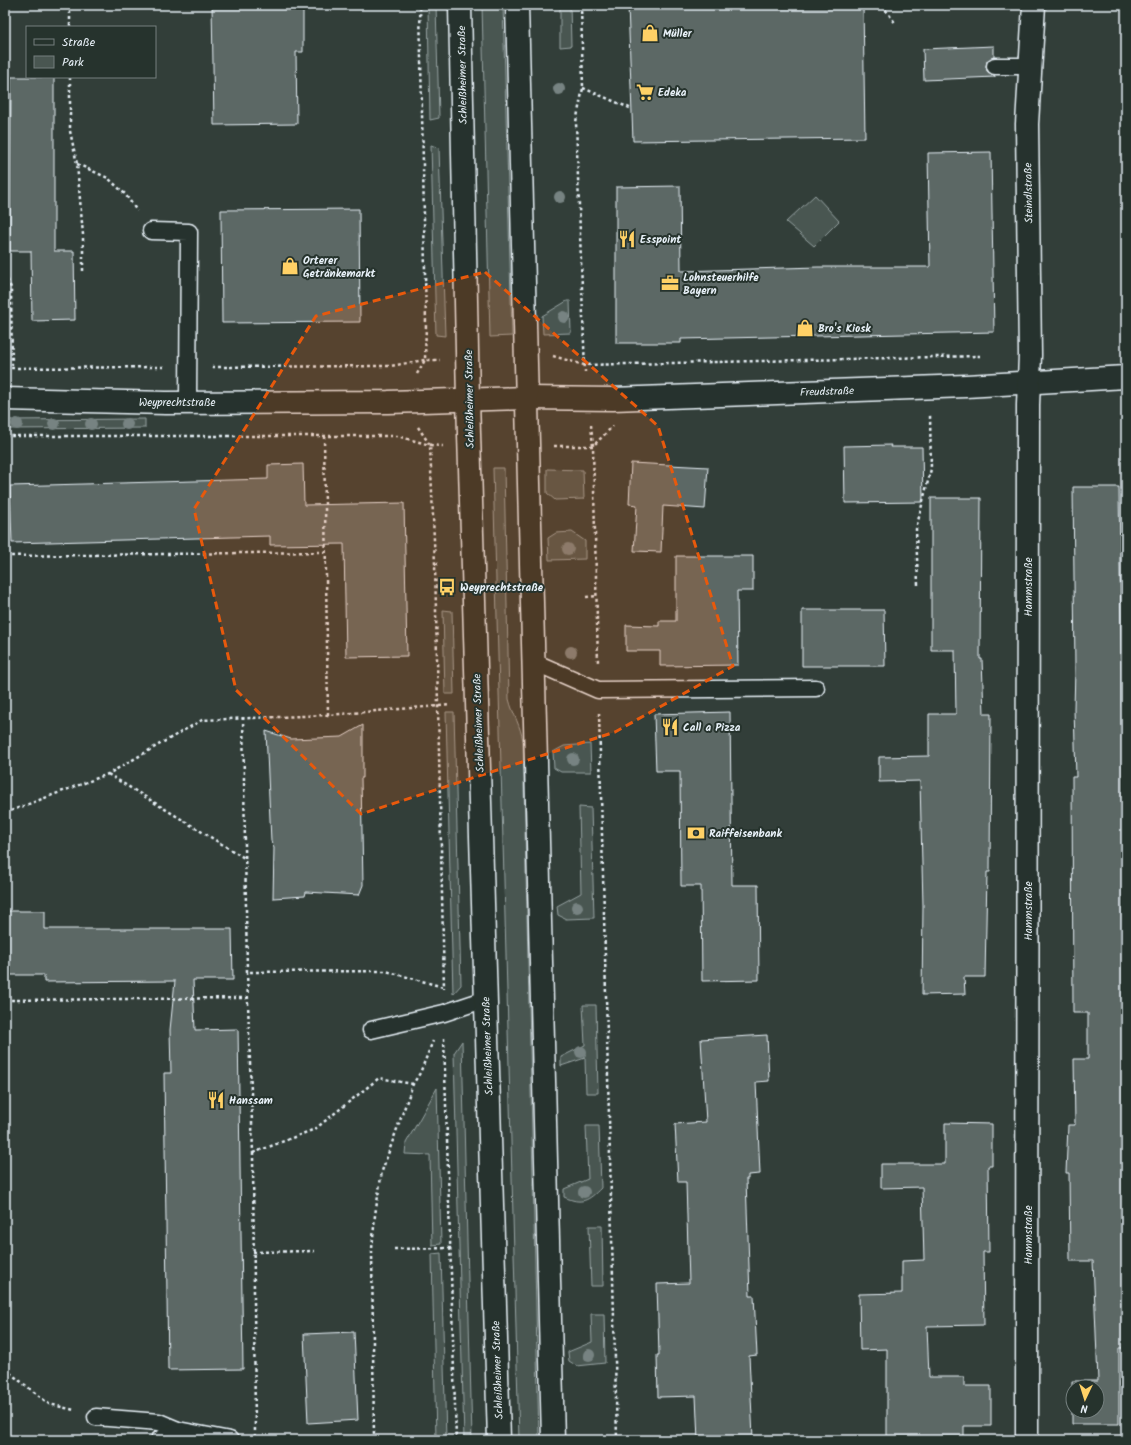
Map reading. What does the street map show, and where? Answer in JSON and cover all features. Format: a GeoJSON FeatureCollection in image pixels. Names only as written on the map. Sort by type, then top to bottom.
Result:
{"type":"FeatureCollection","features":[{"type":"Feature","properties":{"kind":"main road","name":"Schleißheimer Straße"},"geometry":{"type":"LineString","coordinates":[[460,5],[468,400],[499,1440]]}},
{"type":"Feature","properties":{"kind":"main road"},"geometry":{"type":"LineString","coordinates":[[517,5],[553,1440]]}},
{"type":"Feature","properties":{"kind":"main road","name":"Steindlstraße"},"geometry":{"type":"LineString","coordinates":[[1029,381],[1027,124],[1034,5]]}},
{"type":"Feature","properties":{"kind":"main road","name":"Freudstraße"},"geometry":{"type":"LineString","coordinates":[[527,398],[588,400],[966,386],[1029,381],[1126,377]]}},
{"type":"Feature","properties":{"kind":"main road","name":"Hammstraße"},"geometry":{"type":"LineString","coordinates":[[1028,1440],[1029,381]]}},
{"type":"Feature","properties":{"kind":"main road","name":"Weyprechtstraße"},"geometry":{"type":"LineString","coordinates":[[8,399],[188,402],[468,400],[527,398]]}},
{"type":"Feature","properties":{"kind":"lane"},"geometry":{"type":"LineString","coordinates":[[995,66],[1030,66]]}},
{"type":"Feature","properties":{"kind":"lane"},"geometry":{"type":"LineString","coordinates":[[151,232],[189,232],[187,367],[188,402]]}},
{"type":"Feature","properties":{"kind":"lane"},"geometry":{"type":"LineString","coordinates":[[534,662],[598,690],[816,688]]}},
{"type":"Feature","properties":{"kind":"lane"},"geometry":{"type":"LineString","coordinates":[[371,1030],[444,1013],[486,999]]}},
{"type":"Feature","properties":{"kind":"lane"},"geometry":{"type":"LineString","coordinates":[[96,1417],[159,1422],[178,1435]]}},
{"type":"Feature","properties":{"kind":"lane"},"geometry":{"type":"LineString","coordinates":[[159,1440],[178,1435],[230,1440]]}},
{"type":"Feature","properties":{"kind":"path"},"geometry":{"type":"LineString","coordinates":[[70,5],[70,26]]}},
{"type":"Feature","properties":{"kind":"path"},"geometry":{"type":"LineString","coordinates":[[5,368],[390,366],[424,360],[426,325],[420,5]]}},
{"type":"Feature","properties":{"kind":"path"},"geometry":{"type":"LineString","coordinates":[[581,5],[583,88],[576,122],[584,365],[593,446],[617,1440]]}},
{"type":"Feature","properties":{"kind":"path"},"geometry":{"type":"LineString","coordinates":[[882,5],[896,24]]}},
{"type":"Feature","properties":{"kind":"path"},"geometry":{"type":"LineString","coordinates":[[70,78],[70,131],[77,164],[83,235],[84,274]]}},
{"type":"Feature","properties":{"kind":"path"},"geometry":{"type":"LineString","coordinates":[[583,88],[632,108]]}},
{"type":"Feature","properties":{"kind":"path"},"geometry":{"type":"LineString","coordinates":[[77,164],[108,178],[124,194],[151,232]]}},
{"type":"Feature","properties":{"kind":"path"},"geometry":{"type":"LineString","coordinates":[[5,274],[11,288],[12,368],[8,399]]}},
{"type":"Feature","properties":{"kind":"path"},"geometry":{"type":"LineString","coordinates":[[584,365],[981,356]]}},
{"type":"Feature","properties":{"kind":"path"},"geometry":{"type":"LineString","coordinates":[[918,585],[916,529],[931,469],[930,410]]}},
{"type":"Feature","properties":{"kind":"path"},"geometry":{"type":"LineString","coordinates":[[5,436],[397,436],[430,445],[435,564],[444,1013],[456,1440]]}},
{"type":"Feature","properties":{"kind":"path"},"geometry":{"type":"LineString","coordinates":[[324,436],[328,715]]}},
{"type":"Feature","properties":{"kind":"path"},"geometry":{"type":"LineString","coordinates":[[5,556],[326,552]]}},
{"type":"Feature","properties":{"kind":"path"},"geometry":{"type":"LineString","coordinates":[[435,564],[441,564]]}},
{"type":"Feature","properties":{"kind":"path"},"geometry":{"type":"LineString","coordinates":[[586,597],[597,596]]}},
{"type":"Feature","properties":{"kind":"path"},"geometry":{"type":"LineString","coordinates":[[5,813],[108,774],[202,720],[243,717],[328,715],[477,703]]}},
{"type":"Feature","properties":{"kind":"path"},"geometry":{"type":"LineString","coordinates":[[243,717],[247,998],[253,1153],[255,1440]]}},
{"type":"Feature","properties":{"kind":"path"},"geometry":{"type":"LineString","coordinates":[[108,774],[246,859]]}},
{"type":"Feature","properties":{"kind":"path"},"geometry":{"type":"LineString","coordinates":[[247,972],[386,971],[444,987]]}},
{"type":"Feature","properties":{"kind":"path"},"geometry":{"type":"LineString","coordinates":[[5,1000],[247,998]]}},
{"type":"Feature","properties":{"kind":"path"},"geometry":{"type":"LineString","coordinates":[[374,1440],[372,1250],[375,1215],[382,1171],[413,1084],[420,1074],[444,1013]]}},
{"type":"Feature","properties":{"kind":"path"},"geometry":{"type":"LineString","coordinates":[[253,1153],[315,1129],[379,1078],[413,1084]]}},
{"type":"Feature","properties":{"kind":"path"},"geometry":{"type":"LineString","coordinates":[[394,1248],[451,1248]]}},
{"type":"Feature","properties":{"kind":"path"},"geometry":{"type":"LineString","coordinates":[[253,1252],[315,1251]]}},
{"type":"Feature","properties":{"kind":"path"},"geometry":{"type":"LineString","coordinates":[[5,1369],[49,1404],[96,1417]]}},
{"type":"Feature","properties":{"kind":"highlighted area"},"geometry":{"type":"Polygon","coordinates":[[[485,272],[658,426],[733,666],[615,732],[361,814],[236,690],[194,509],[316,316],[485,272]]]}},
{"type":"Feature","properties":{"kind":"green space"},"geometry":{"type":"Polygon","coordinates":[[[428,5],[436,5],[439,118],[430,120],[428,5]]]}},
{"type":"Feature","properties":{"kind":"green space"},"geometry":{"type":"Polygon","coordinates":[[[482,5],[503,5],[512,336],[490,337],[482,5]]]}},
{"type":"Feature","properties":{"kind":"green space"},"geometry":{"type":"Polygon","coordinates":[[[560,5],[570,5],[571,46],[560,47],[560,5]]]}},
{"type":"Feature","properties":{"kind":"green space"},"geometry":{"type":"Polygon","coordinates":[[[431,145],[439,148],[445,336],[436,335],[431,145]]]}},
{"type":"Feature","properties":{"kind":"green space"},"geometry":{"type":"Polygon","coordinates":[[[815,195],[839,221],[814,246],[786,222],[815,195]]]}},
{"type":"Feature","properties":{"kind":"green space"},"geometry":{"type":"Polygon","coordinates":[[[567,301],[570,301],[571,333],[543,334],[542,316],[567,301]]]}},
{"type":"Feature","properties":{"kind":"green space"},"geometry":{"type":"Polygon","coordinates":[[[145,419],[145,428],[5,429],[5,420],[145,419]]]}},
{"type":"Feature","properties":{"kind":"green space"},"geometry":{"type":"Polygon","coordinates":[[[493,468],[504,468],[509,699],[521,731],[523,742],[539,1440],[519,1440],[493,468]]]}},
{"type":"Feature","properties":{"kind":"green space"},"geometry":{"type":"Polygon","coordinates":[[[547,469],[583,470],[584,499],[555,500],[547,493],[547,469]]]}},
{"type":"Feature","properties":{"kind":"green space"},"geometry":{"type":"Polygon","coordinates":[[[572,532],[585,541],[585,559],[549,560],[548,538],[556,533],[572,532]]]}},
{"type":"Feature","properties":{"kind":"green space"},"geometry":{"type":"Polygon","coordinates":[[[443,610],[452,611],[454,694],[445,694],[443,610]]]}},
{"type":"Feature","properties":{"kind":"green space"},"geometry":{"type":"Polygon","coordinates":[[[446,712],[454,712],[461,985],[453,994],[446,712]]]}},
{"type":"Feature","properties":{"kind":"green space"},"geometry":{"type":"Polygon","coordinates":[[[590,744],[591,772],[561,772],[554,768],[553,752],[564,746],[590,744]]]}},
{"type":"Feature","properties":{"kind":"green space"},"geometry":{"type":"Polygon","coordinates":[[[579,807],[591,808],[594,918],[566,919],[558,915],[557,906],[581,893],[579,807]]]}},
{"type":"Feature","properties":{"kind":"green space"},"geometry":{"type":"Polygon","coordinates":[[[583,1005],[596,1005],[598,1093],[586,1093],[585,1058],[561,1066],[561,1057],[585,1045],[583,1005]]]}},
{"type":"Feature","properties":{"kind":"green space"},"geometry":{"type":"Polygon","coordinates":[[[462,1041],[472,1440],[464,1440],[454,1053],[462,1041]]]}},
{"type":"Feature","properties":{"kind":"green space"},"geometry":{"type":"Polygon","coordinates":[[[437,1088],[441,1244],[432,1245],[430,1155],[405,1154],[406,1143],[437,1088]]]}},
{"type":"Feature","properties":{"kind":"green space"},"geometry":{"type":"Polygon","coordinates":[[[586,1126],[599,1126],[601,1188],[588,1199],[576,1201],[564,1197],[564,1189],[588,1179],[586,1126]]]}},
{"type":"Feature","properties":{"kind":"green space"},"geometry":{"type":"Polygon","coordinates":[[[589,1226],[602,1226],[603,1286],[591,1286],[589,1226]]]}},
{"type":"Feature","properties":{"kind":"green space"},"geometry":{"type":"Polygon","coordinates":[[[441,1253],[446,1440],[436,1440],[432,1254],[441,1253]]]}},
{"type":"Feature","properties":{"kind":"green space"},"geometry":{"type":"Polygon","coordinates":[[[591,1314],[604,1314],[605,1363],[577,1366],[569,1361],[568,1352],[592,1342],[591,1314]]]}},
{"type":"Feature","properties":{"kind":"building"},"geometry":{"type":"Polygon","coordinates":[[[212,5],[303,5],[303,52],[296,52],[297,124],[214,125],[212,5]]]}},
{"type":"Feature","properties":{"kind":"building"},"geometry":{"type":"Polygon","coordinates":[[[628,5],[863,5],[865,138],[633,141],[628,5]]]}},
{"type":"Feature","properties":{"kind":"building"},"geometry":{"type":"Polygon","coordinates":[[[994,46],[994,57],[987,61],[986,66],[987,71],[995,77],[924,80],[923,49],[994,46]]]}},
{"type":"Feature","properties":{"kind":"building"},"geometry":{"type":"Polygon","coordinates":[[[11,77],[54,78],[54,251],[74,251],[75,320],[32,321],[31,251],[10,251],[11,77]]]}},
{"type":"Feature","properties":{"kind":"building"},"geometry":{"type":"Polygon","coordinates":[[[991,152],[994,332],[681,339],[681,343],[616,343],[616,187],[680,186],[681,271],[818,267],[930,267],[928,153],[991,152]]]}},
{"type":"Feature","properties":{"kind":"building","name":"Orterer Getränkemarkt"},"geometry":{"type":"Polygon","coordinates":[[[359,209],[360,322],[222,323],[221,210],[359,209]]]}},
{"type":"Feature","properties":{"kind":"building"},"geometry":{"type":"Polygon","coordinates":[[[891,445],[890,447],[922,447],[923,502],[845,503],[844,446],[891,445]]]}},
{"type":"Feature","properties":{"kind":"building"},"geometry":{"type":"Polygon","coordinates":[[[631,463],[708,467],[705,509],[663,506],[661,552],[634,551],[637,505],[629,504],[631,463]]]}},
{"type":"Feature","properties":{"kind":"building"},"geometry":{"type":"Polygon","coordinates":[[[303,464],[304,505],[404,503],[407,656],[346,657],[344,544],[270,545],[270,536],[12,543],[10,486],[268,479],[268,465],[303,464]]]}},
{"type":"Feature","properties":{"kind":"building"},"geometry":{"type":"Polygon","coordinates":[[[1073,487],[1119,487],[1122,707],[1126,707],[1126,1348],[1119,1348],[1119,1424],[1072,1424],[1072,1419],[1105,1419],[1105,1379],[1098,1379],[1093,1261],[1070,1261],[1069,1173],[1066,1173],[1068,1125],[1075,1125],[1074,1059],[1088,1059],[1088,1013],[1073,1013],[1072,777],[1076,777],[1074,709],[1073,487]]]}},
{"type":"Feature","properties":{"kind":"building"},"geometry":{"type":"Polygon","coordinates":[[[931,498],[981,498],[980,659],[982,659],[984,714],[991,714],[990,872],[987,872],[985,977],[964,977],[965,994],[922,995],[923,906],[920,781],[879,782],[879,757],[929,756],[929,714],[956,714],[955,650],[931,650],[931,498]]]}},
{"type":"Feature","properties":{"kind":"building"},"geometry":{"type":"Polygon","coordinates":[[[676,556],[753,556],[753,591],[737,591],[738,665],[660,666],[660,651],[626,651],[626,625],[659,626],[659,621],[676,621],[676,556]]]}},
{"type":"Feature","properties":{"kind":"building"},"geometry":{"type":"Polygon","coordinates":[[[802,610],[884,610],[885,666],[802,666],[802,610]]]}},
{"type":"Feature","properties":{"kind":"building"},"geometry":{"type":"Polygon","coordinates":[[[730,712],[732,885],[758,885],[759,980],[702,981],[701,886],[681,886],[680,771],[656,771],[654,714],[730,712]]]}},
{"type":"Feature","properties":{"kind":"building"},"geometry":{"type":"Polygon","coordinates":[[[363,725],[363,778],[361,778],[363,885],[359,895],[306,892],[305,896],[273,898],[274,848],[271,841],[266,731],[291,739],[342,737],[363,725]]]}},
{"type":"Feature","properties":{"kind":"building"},"geometry":{"type":"Polygon","coordinates":[[[5,911],[45,911],[45,929],[232,929],[233,980],[193,980],[195,1030],[238,1029],[243,1369],[168,1370],[164,1073],[171,1073],[170,1030],[175,981],[44,982],[44,975],[5,975],[5,911]]]}},
{"type":"Feature","properties":{"kind":"building"},"geometry":{"type":"Polygon","coordinates":[[[767,1035],[769,1081],[756,1082],[760,1174],[748,1175],[748,1179],[746,1179],[750,1296],[754,1296],[757,1355],[749,1356],[753,1438],[698,1440],[696,1396],[658,1397],[657,1355],[659,1355],[657,1284],[689,1283],[686,1182],[678,1182],[675,1124],[706,1122],[701,1039],[767,1035]]]}},
{"type":"Feature","properties":{"kind":"building"},"geometry":{"type":"Polygon","coordinates":[[[945,1123],[992,1124],[992,1166],[988,1166],[989,1252],[983,1252],[984,1325],[927,1326],[929,1377],[964,1377],[964,1386],[991,1386],[991,1426],[964,1426],[964,1437],[887,1437],[887,1349],[860,1350],[859,1294],[902,1293],[902,1261],[924,1260],[922,1187],[881,1188],[881,1164],[945,1164],[945,1123]]]}},
{"type":"Feature","properties":{"kind":"building"},"geometry":{"type":"Polygon","coordinates":[[[354,1332],[358,1420],[308,1423],[304,1334],[354,1332]]]}},
{"type":"Feature","properties":{"kind":"place","name":"Müller"},"geometry":{"type":"Point","coordinates":[650,33]}},
{"type":"Feature","properties":{"kind":"place","name":"Edeka"},"geometry":{"type":"Point","coordinates":[645,92]}},
{"type":"Feature","properties":{"kind":"place","name":"Esspoint"},"geometry":{"type":"Point","coordinates":[627,239]}},
{"type":"Feature","properties":{"kind":"place","name":"Orterer Getränkemarkt"},"geometry":{"type":"Point","coordinates":[290,266]}},
{"type":"Feature","properties":{"kind":"place","name":"Lohnsteuerhilfe Bayern"},"geometry":{"type":"Point","coordinates":[670,283]}},
{"type":"Feature","properties":{"kind":"place","name":"Bro's Kiosk"},"geometry":{"type":"Point","coordinates":[805,328]}},
{"type":"Feature","properties":{"kind":"place","name":"Weyprechtstraße"},"geometry":{"type":"Point","coordinates":[447,587]}},
{"type":"Feature","properties":{"kind":"place","name":"Call a Pizza"},"geometry":{"type":"Point","coordinates":[670,727]}},
{"type":"Feature","properties":{"kind":"place","name":"Raiffeisenbank"},"geometry":{"type":"Point","coordinates":[696,833]}},
{"type":"Feature","properties":{"kind":"place","name":"Hanssam"},"geometry":{"type":"Point","coordinates":[216,1100]}}]}
